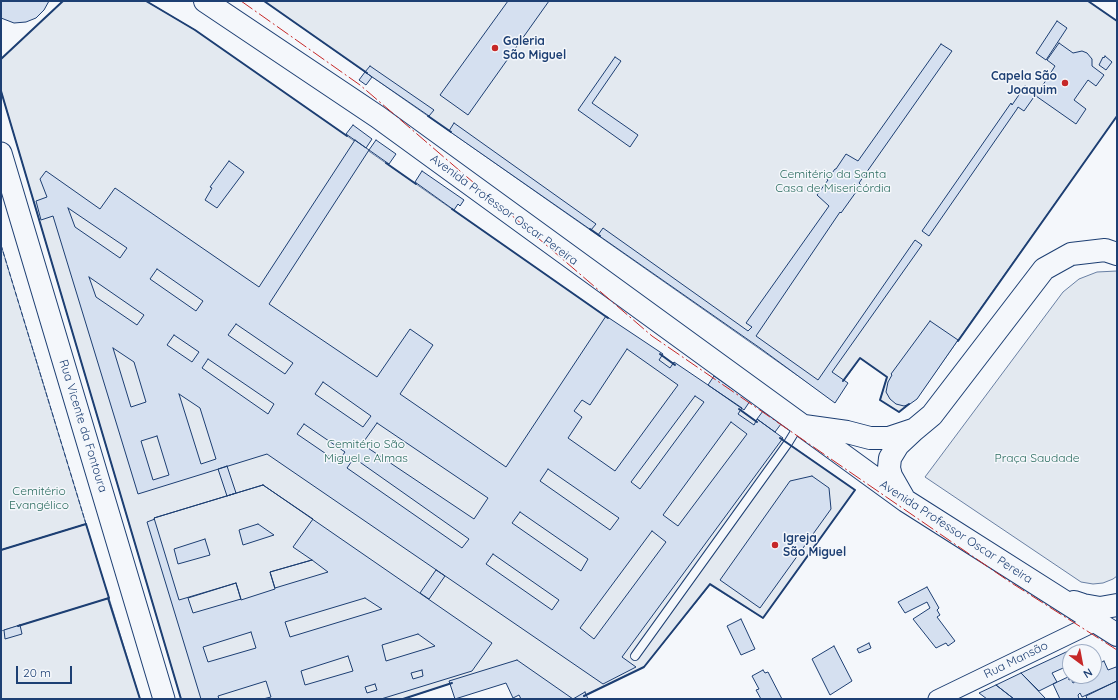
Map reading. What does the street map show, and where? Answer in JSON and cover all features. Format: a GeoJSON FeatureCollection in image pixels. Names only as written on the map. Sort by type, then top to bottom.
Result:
{"type":"FeatureCollection","features":[{"type":"Feature","properties":{"kind":"main road","name":"Avenida Professor Oscar Pereira"},"geometry":{"type":"LineString","coordinates":[[205,1],[378,117],[906,502],[1117,635]]}},
{"type":"Feature","properties":{"kind":"main road"},"geometry":{"type":"LineString","coordinates":[[906,502],[891,476],[889,468],[890,458],[898,445],[932,415],[1044,269],[1071,254],[1104,250],[1117,254]]}},
{"type":"Feature","properties":{"kind":"main road","name":"Avenida Professor Oscar Pereira"},"geometry":{"type":"LineString","coordinates":[[799,425],[847,432],[870,438],[889,438],[914,430]]}},
{"type":"Feature","properties":{"kind":"main road"},"geometry":{"type":"LineString","coordinates":[[1048,592],[1083,605],[1100,608],[1117,605]]}},
{"type":"Feature","properties":{"kind":"street","name":"Rua Vicente da Fontoura"},"geometry":{"type":"LineString","coordinates":[[1,153],[164,699]]}},
{"type":"Feature","properties":{"kind":"street","name":"Rua Mansão"},"geometry":{"type":"LineString","coordinates":[[937,699],[1096,622]]}},
{"type":"Feature","properties":{"kind":"lane"},"geometry":{"type":"LineString","coordinates":[[635,656],[783,450],[799,425]]}},
{"type":"Feature","properties":{"kind":"green space","name":"Cemitério São Miguel e Almas"},"geometry":{"type":"Polygon","coordinates":[[[63,1],[146,1],[195,30],[855,490],[763,618],[710,585],[644,667],[577,699],[572,699],[511,664],[403,699],[181,699],[1,91],[1,59],[63,1]]]}},
{"type":"Feature","properties":{"kind":"green space","name":"Cemitério da Santa Casa de Misericórdia"},"geometry":{"type":"Polygon","coordinates":[[[264,1],[1088,1],[1117,21],[1117,116],[917,398],[899,412],[880,400],[887,377],[860,358],[831,399],[264,1]]]}},
{"type":"Feature","properties":{"kind":"green space","name":"Cemitério Evangélico"},"geometry":{"type":"Polygon","coordinates":[[[1,245],[86,524],[1,550],[1,245]]]}},
{"type":"Feature","properties":{"kind":"green space","name":"Praça Saudade"},"geometry":{"type":"Polygon","coordinates":[[[1117,271],[1117,576],[1103,583],[1093,584],[1081,582],[925,477],[1063,292],[1079,279],[1097,272],[1117,271]]]}},
{"type":"Feature","properties":{"kind":"green space"},"geometry":{"type":"Polygon","coordinates":[[[109,598],[140,699],[1,699],[1,631],[109,598]]]}},
{"type":"Feature","properties":{"kind":"shaded area"},"geometry":{"type":"Polygon","coordinates":[[[86,524],[109,598],[1,631],[1,550],[86,524]]]}},
{"type":"Feature","properties":{"kind":"building"},"geometry":{"type":"Polygon","coordinates":[[[1,1],[49,1],[44,10],[36,18],[26,22],[14,23],[1,18],[1,1]]]}},
{"type":"Feature","properties":{"kind":"building","name":"Galeria São Miguel"},"geometry":{"type":"Polygon","coordinates":[[[508,1],[549,1],[468,115],[440,95],[508,1]]]}},
{"type":"Feature","properties":{"kind":"building"},"geometry":{"type":"Polygon","coordinates":[[[1057,21],[1067,28],[1046,60],[1036,53],[1057,21]]]}},
{"type":"Feature","properties":{"kind":"building","name":"Capela São Joaquim"},"geometry":{"type":"Polygon","coordinates":[[[1059,43],[1073,53],[1082,51],[1087,53],[1092,59],[1092,66],[1104,75],[1096,86],[1088,80],[1074,100],[1086,109],[1076,124],[1036,96],[1055,66],[1047,60],[1059,43]]]}},
{"type":"Feature","properties":{"kind":"building"},"geometry":{"type":"Polygon","coordinates":[[[941,44],[952,51],[859,183],[861,185],[841,213],[840,212],[756,336],[818,380],[915,240],[922,245],[832,372],[848,383],[835,403],[760,348],[598,235],[603,228],[748,331],[752,327],[746,323],[829,206],[817,195],[827,180],[846,154],[858,161],[941,44]]]}},
{"type":"Feature","properties":{"kind":"building"},"geometry":{"type":"Polygon","coordinates":[[[1105,56],[1112,62],[1106,70],[1099,65],[1105,56]]]}},
{"type":"Feature","properties":{"kind":"building"},"geometry":{"type":"Polygon","coordinates":[[[615,57],[621,61],[592,103],[638,135],[630,147],[578,110],[615,57]]]}},
{"type":"Feature","properties":{"kind":"building"},"geometry":{"type":"Polygon","coordinates":[[[370,66],[434,110],[429,116],[365,72],[370,66]]]}},
{"type":"Feature","properties":{"kind":"building"},"geometry":{"type":"Polygon","coordinates":[[[365,72],[372,77],[366,85],[359,80],[365,72]]]}},
{"type":"Feature","properties":{"kind":"building"},"geometry":{"type":"Polygon","coordinates":[[[1025,86],[1036,94],[1024,111],[1018,107],[929,236],[922,231],[1011,103],[1012,105],[1025,86]]]}},
{"type":"Feature","properties":{"kind":"building"},"geometry":{"type":"Polygon","coordinates":[[[454,123],[596,224],[591,230],[449,131],[454,123]]]}},
{"type":"Feature","properties":{"kind":"building"},"geometry":{"type":"Polygon","coordinates":[[[353,125],[372,139],[366,148],[346,134],[353,125]]]}},
{"type":"Feature","properties":{"kind":"building"},"geometry":{"type":"Polygon","coordinates":[[[355,140],[369,150],[269,304],[377,377],[410,329],[433,345],[400,394],[506,467],[606,316],[663,354],[659,360],[670,368],[674,362],[742,408],[738,414],[754,425],[757,419],[783,438],[622,657],[636,667],[603,684],[267,454],[138,494],[53,216],[41,220],[36,201],[47,197],[40,179],[46,171],[100,209],[115,188],[259,287],[355,140]],[[68,208],[75,227],[120,258],[127,248],[68,208]],[[157,269],[150,279],[196,311],[203,301],[157,269]],[[89,277],[96,297],[137,325],[144,315],[89,277]],[[236,324],[228,335],[285,374],[293,363],[236,324]],[[174,335],[167,345],[192,362],[199,352],[174,335]],[[113,348],[131,407],[146,402],[134,362],[113,348]],[[627,349],[590,405],[582,400],[574,411],[582,417],[568,438],[615,471],[678,385],[627,349]],[[208,359],[202,368],[268,414],[274,404],[208,359]],[[323,382],[315,394],[363,427],[371,416],[323,382]],[[179,394],[201,464],[216,459],[200,408],[179,394]],[[695,396],[631,482],[640,489],[704,402],[695,396]],[[731,422],[663,515],[678,526],[747,434],[731,422]],[[377,423],[362,444],[474,519],[488,498],[377,423]],[[304,424],[297,434],[338,462],[345,452],[304,424]],[[157,436],[141,441],[153,480],[169,475],[157,436]],[[354,458],[347,468],[462,548],[469,539],[354,458]],[[548,469],[540,481],[610,530],[619,518],[548,469]],[[520,512],[512,523],[581,571],[588,559],[520,512]],[[652,531],[580,628],[594,639],[666,542],[652,531]],[[493,554],[486,564],[552,610],[559,600],[493,554]]]}},
{"type":"Feature","properties":{"kind":"building"},"geometry":{"type":"Polygon","coordinates":[[[376,140],[396,154],[389,164],[369,150],[376,140]]]}},
{"type":"Feature","properties":{"kind":"building"},"geometry":{"type":"Polygon","coordinates":[[[229,161],[244,172],[217,208],[205,200],[212,188],[210,187],[229,161]]]}},
{"type":"Feature","properties":{"kind":"building"},"geometry":{"type":"Polygon","coordinates":[[[422,171],[464,200],[460,206],[458,204],[454,210],[415,182],[422,171]]]}},
{"type":"Feature","properties":{"kind":"building"},"geometry":{"type":"Polygon","coordinates":[[[930,321],[958,340],[917,399],[904,406],[896,404],[890,399],[886,392],[888,382],[892,375],[891,374],[930,321]]]}},
{"type":"Feature","properties":{"kind":"building"},"geometry":{"type":"Polygon","coordinates":[[[714,376],[750,401],[744,410],[708,385],[714,376]]]}},
{"type":"Feature","properties":{"kind":"building"},"geometry":{"type":"Polygon","coordinates":[[[763,411],[781,424],[775,432],[757,419],[763,411]]]}},
{"type":"Feature","properties":{"kind":"building"},"geometry":{"type":"Polygon","coordinates":[[[227,466],[236,493],[227,496],[218,469],[227,466]]]}},
{"type":"Feature","properties":{"kind":"building","name":"Igreja São Miguel"},"geometry":{"type":"Polygon","coordinates":[[[812,476],[829,488],[831,509],[760,608],[720,580],[790,481],[812,476]]]}},
{"type":"Feature","properties":{"kind":"building"},"geometry":{"type":"Polygon","coordinates":[[[263,485],[492,643],[472,671],[381,699],[263,699],[271,697],[266,681],[218,696],[219,699],[201,699],[147,522],[155,519],[154,518],[263,485]],[[312,560],[270,572],[275,588],[328,572],[312,560]],[[236,583],[188,598],[193,613],[241,599],[236,583]],[[365,598],[285,622],[290,637],[382,609],[365,598]],[[251,632],[203,647],[208,662],[256,648],[251,632]],[[418,634],[382,645],[386,661],[435,646],[418,634]],[[348,656],[301,671],[305,685],[353,671],[348,656]],[[422,670],[411,673],[413,679],[423,676],[422,670]],[[375,684],[365,687],[367,693],[377,690],[375,684]]]}},
{"type":"Feature","properties":{"kind":"building"},"geometry":{"type":"Polygon","coordinates":[[[263,485],[313,519],[293,547],[312,560],[270,572],[275,589],[241,600],[236,583],[179,600],[154,518],[263,485]],[[258,524],[239,530],[243,545],[274,535],[258,524]],[[205,539],[174,549],[178,564],[210,555],[205,539]]]}},
{"type":"Feature","properties":{"kind":"building"},"geometry":{"type":"Polygon","coordinates":[[[436,570],[445,576],[429,599],[420,593],[436,570]]]}},
{"type":"Feature","properties":{"kind":"building"},"geometry":{"type":"Polygon","coordinates":[[[927,587],[939,608],[937,610],[940,615],[937,617],[955,641],[948,646],[946,643],[936,648],[913,619],[930,608],[927,602],[905,613],[898,602],[927,587]]]}},
{"type":"Feature","properties":{"kind":"building"},"geometry":{"type":"Polygon","coordinates":[[[741,619],[755,649],[741,655],[727,626],[741,619]]]}},
{"type":"Feature","properties":{"kind":"building"},"geometry":{"type":"Polygon","coordinates":[[[20,625],[22,634],[5,639],[4,630],[20,625]]]}},
{"type":"Feature","properties":{"kind":"building"},"geometry":{"type":"Polygon","coordinates":[[[869,643],[871,648],[859,653],[857,649],[869,643]]]}},
{"type":"Feature","properties":{"kind":"building"},"geometry":{"type":"Polygon","coordinates":[[[834,646],[852,681],[830,695],[812,659],[834,646]]]}},
{"type":"Feature","properties":{"kind":"building"},"geometry":{"type":"Polygon","coordinates":[[[1062,654],[1062,669],[1052,673],[1057,682],[1039,691],[1021,673],[1062,654]]]}},
{"type":"Feature","properties":{"kind":"building"},"geometry":{"type":"Polygon","coordinates":[[[517,660],[573,699],[521,699],[519,695],[513,698],[506,683],[455,699],[449,681],[517,660]]]}},
{"type":"Feature","properties":{"kind":"building"},"geometry":{"type":"Polygon","coordinates":[[[1104,661],[1108,670],[1116,667],[1117,681],[1082,697],[1080,693],[1078,695],[1079,699],[1060,699],[1053,684],[1062,680],[1062,684],[1102,684],[1102,662],[1104,661]]]}},
{"type":"Feature","properties":{"kind":"building"},"geometry":{"type":"Polygon","coordinates":[[[763,670],[765,673],[768,672],[782,699],[761,699],[756,690],[759,689],[752,676],[763,670]]]}},
{"type":"Feature","properties":{"kind":"building"},"geometry":{"type":"Polygon","coordinates":[[[1021,673],[1046,699],[1014,699],[996,685],[1021,673]]]}},
{"type":"Feature","properties":{"kind":"building"},"geometry":{"type":"Polygon","coordinates":[[[1117,681],[1117,699],[1087,699],[1086,696],[1117,681]]]}},
{"type":"Feature","properties":{"kind":"building"},"geometry":{"type":"Polygon","coordinates":[[[996,685],[1014,699],[987,699],[979,693],[996,685]]]}},
{"type":"Feature","properties":{"kind":"building"},"geometry":{"type":"Polygon","coordinates":[[[585,692],[588,699],[573,699],[585,692]]]}},
{"type":"Feature","properties":{"kind":"fence"},"geometry":{"type":"LineString","coordinates":[[1,59],[63,1]]}},
{"type":"Feature","properties":{"kind":"fence"},"geometry":{"type":"LineString","coordinates":[[1,245],[86,524],[1,550]]}},
{"type":"Feature","properties":{"kind":"wall"},"geometry":{"type":"LineString","coordinates":[[1,59],[63,1]]}},
{"type":"Feature","properties":{"kind":"wall"},"geometry":{"type":"LineString","coordinates":[[146,1],[195,30],[347,136]]}},
{"type":"Feature","properties":{"kind":"wall"},"geometry":{"type":"LineString","coordinates":[[264,1],[367,73]]}},
{"type":"Feature","properties":{"kind":"wall"},"geometry":{"type":"LineString","coordinates":[[1088,1],[1117,21]]}},
{"type":"Feature","properties":{"kind":"wall"},"geometry":{"type":"LineString","coordinates":[[1,91],[181,699]]}},
{"type":"Feature","properties":{"kind":"wall"},"geometry":{"type":"LineString","coordinates":[[428,116],[451,132]]}},
{"type":"Feature","properties":{"kind":"wall"},"geometry":{"type":"LineString","coordinates":[[958,341],[1117,116]]}},
{"type":"Feature","properties":{"kind":"wall"},"geometry":{"type":"LineString","coordinates":[[386,163],[416,184]]}},
{"type":"Feature","properties":{"kind":"wall"},"geometry":{"type":"LineString","coordinates":[[452,209],[608,318]]}},
{"type":"Feature","properties":{"kind":"wall"},"geometry":{"type":"LineString","coordinates":[[590,229],[600,236]]}},
{"type":"Feature","properties":{"kind":"wall"},"geometry":{"type":"LineString","coordinates":[[660,354],[675,365]]}},
{"type":"Feature","properties":{"kind":"wall"},"geometry":{"type":"LineString","coordinates":[[843,381],[860,358],[887,377],[880,400],[899,412],[909,404]]}},
{"type":"Feature","properties":{"kind":"wall"},"geometry":{"type":"LineString","coordinates":[[739,409],[757,422]]}},
{"type":"Feature","properties":{"kind":"wall"},"geometry":{"type":"LineString","coordinates":[[584,696],[644,667],[710,584],[763,618],[855,490],[780,438]]}},
{"type":"Feature","properties":{"kind":"wall"},"geometry":{"type":"LineString","coordinates":[[1,550],[86,524],[109,598],[18,626]]}},
{"type":"Feature","properties":{"kind":"wall"},"geometry":{"type":"LineString","coordinates":[[108,598],[140,699]]}},
{"type":"Feature","properties":{"kind":"wall"},"geometry":{"type":"LineString","coordinates":[[403,699],[452,683]]}},
{"type":"Feature","properties":{"kind":"power"},"geometry":{"type":"LineString","coordinates":[[241,1],[360,85],[652,336],[1010,582],[1117,650]]}},
{"type":"Feature","properties":{"kind":"place","name":"Galeria São Miguel"},"geometry":{"type":"Point","coordinates":[495,48]}},
{"type":"Feature","properties":{"kind":"place","name":"Capela São Joaquim"},"geometry":{"type":"Point","coordinates":[1065,83]}},
{"type":"Feature","properties":{"kind":"place","name":"Igreja São Miguel"},"geometry":{"type":"Point","coordinates":[775,545]}}]}
